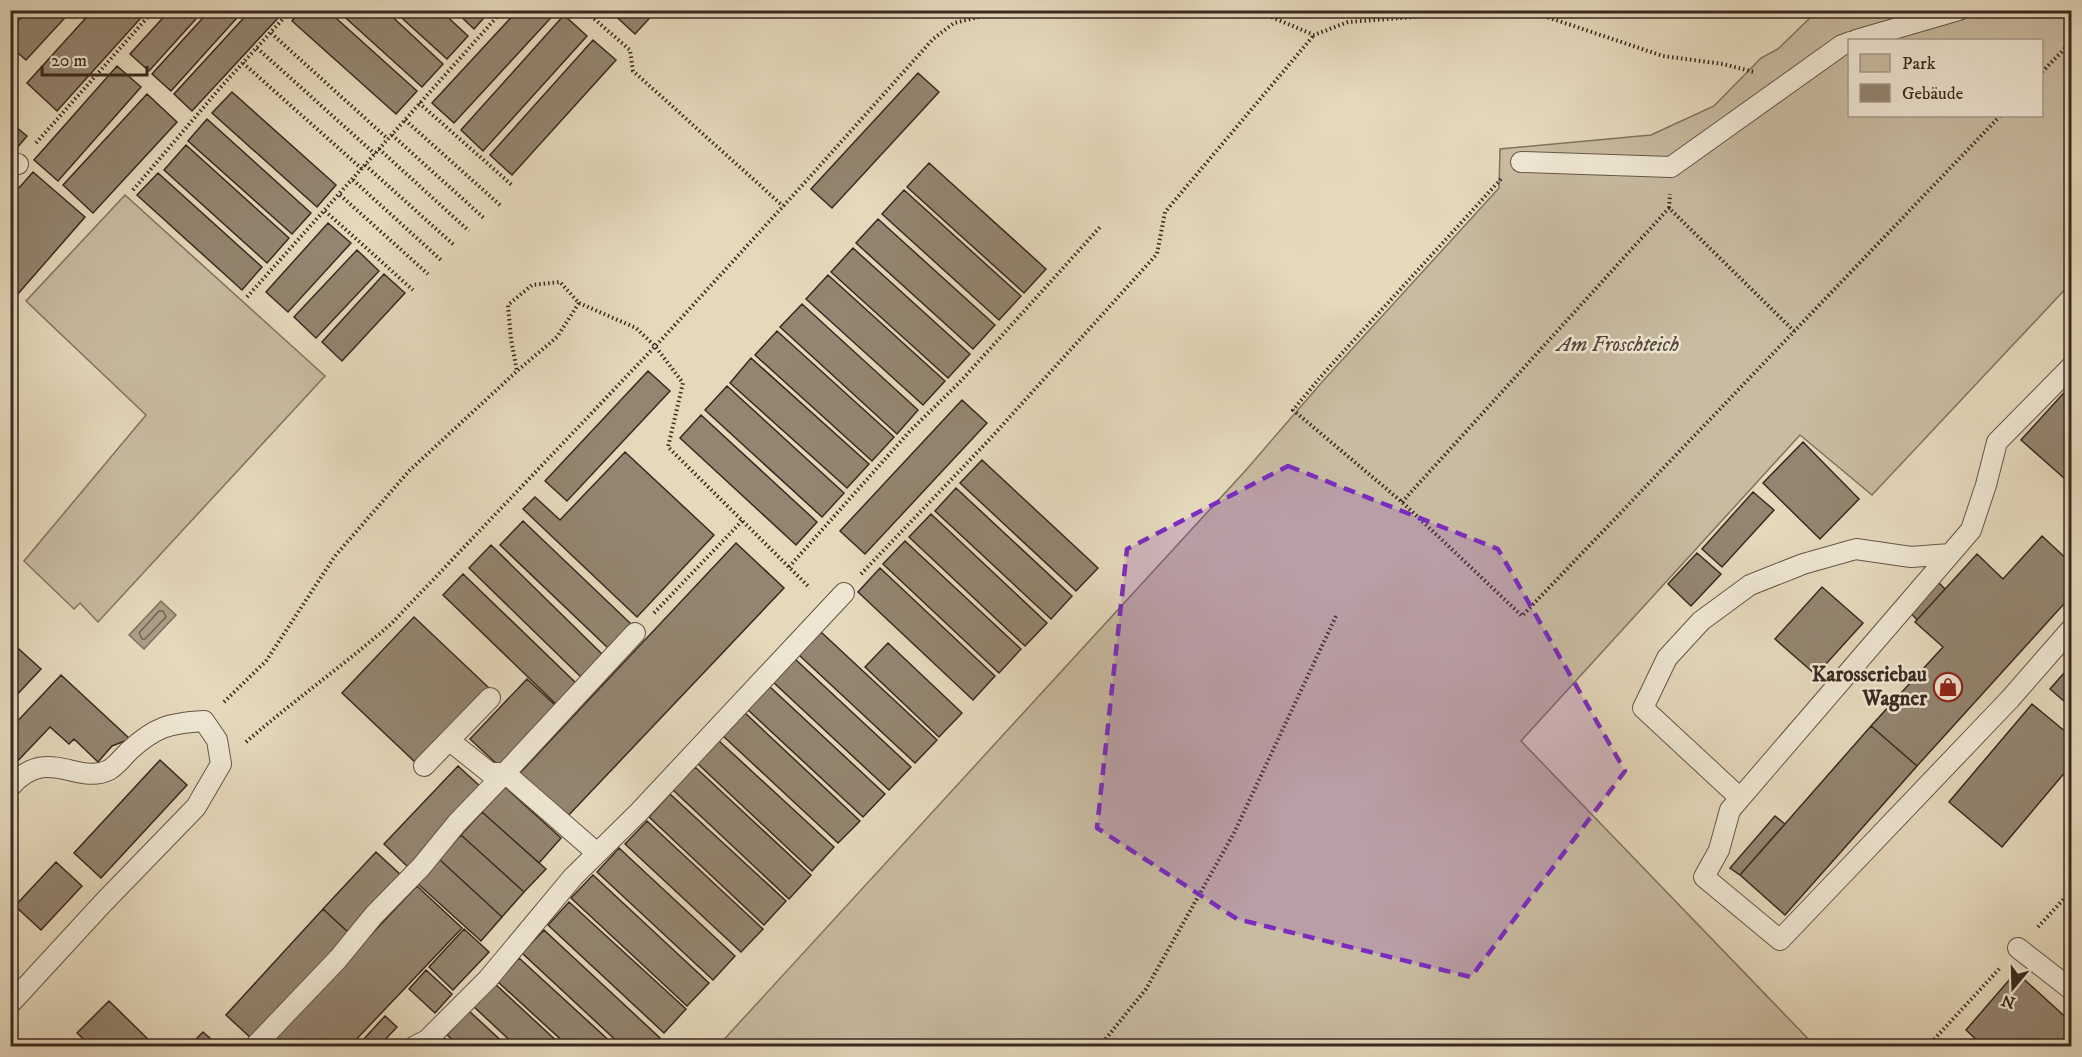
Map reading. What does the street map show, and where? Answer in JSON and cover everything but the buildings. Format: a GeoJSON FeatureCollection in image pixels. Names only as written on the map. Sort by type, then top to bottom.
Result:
{"type":"FeatureCollection","features":[{"type":"Feature","properties":{"kind":"lane"},"geometry":{"type":"LineString","coordinates":[[1859,39],[1959,10]]}},
{"type":"Feature","properties":{"kind":"lane"},"geometry":{"type":"LineString","coordinates":[[1521,162],[1671,167],[1848,43]]}},
{"type":"Feature","properties":{"kind":"lane"},"geometry":{"type":"LineString","coordinates":[[2072,366],[1997,442],[1971,530],[1730,810],[1719,850],[1704,877],[1780,940],[2002,707],[2072,628]]}},
{"type":"Feature","properties":{"kind":"lane"},"geometry":{"type":"LineString","coordinates":[[1740,798],[1643,708],[1667,658],[1701,621],[1750,585],[1803,564],[1857,549],[1911,557],[1950,554]]}},
{"type":"Feature","properties":{"kind":"lane"},"geometry":{"type":"LineString","coordinates":[[415,1047],[427,1040],[488,979],[573,877],[639,812],[844,592]]}},
{"type":"Feature","properties":{"kind":"lane"},"geometry":{"type":"LineString","coordinates":[[255,1047],[338,959],[374,915],[421,867],[458,823],[635,633]]}},
{"type":"Feature","properties":{"kind":"lane"},"geometry":{"type":"LineString","coordinates":[[424,766],[490,698]]}},
{"type":"Feature","properties":{"kind":"lane"},"geometry":{"type":"LineString","coordinates":[[10,787],[20,776],[49,765],[92,774],[109,770],[146,736],[174,723],[204,721],[217,740],[220,764],[196,807],[10,1004]]}},
{"type":"Feature","properties":{"kind":"lane"},"geometry":{"type":"LineString","coordinates":[[450,741],[490,773],[505,773],[597,853]]}},
{"type":"Feature","properties":{"kind":"lane"},"geometry":{"type":"LineString","coordinates":[[2018,948],[2072,990]]}},
{"type":"Feature","properties":{"kind":"path"},"geometry":{"type":"LineString","coordinates":[[14,165],[154,10]]}},
{"type":"Feature","properties":{"kind":"path"},"geometry":{"type":"LineString","coordinates":[[133,190],[291,10]]}},
{"type":"Feature","properties":{"kind":"path"},"geometry":{"type":"LineString","coordinates":[[247,297],[325,212],[502,10]]}},
{"type":"Feature","properties":{"kind":"path"},"geometry":{"type":"LineString","coordinates":[[584,10],[630,50],[633,71],[783,206]]}},
{"type":"Feature","properties":{"kind":"path"},"geometry":{"type":"LineString","coordinates":[[220,764],[391,624],[655,346],[933,39],[954,23],[1008,10]]}},
{"type":"Feature","properties":{"kind":"path"},"geometry":{"type":"LineString","coordinates":[[1255,10],[1314,35]]}},
{"type":"Feature","properties":{"kind":"path"},"geometry":{"type":"LineString","coordinates":[[844,592],[988,441],[1157,254],[1166,212],[1314,35],[1348,22],[1493,11],[1538,14],[1663,56],[1723,64],[1788,83]]}},
{"type":"Feature","properties":{"kind":"path"},"geometry":{"type":"LineString","coordinates":[[271,33],[388,139]]}},
{"type":"Feature","properties":{"kind":"path"},"geometry":{"type":"LineString","coordinates":[[2043,71],[2072,41]]}},
{"type":"Feature","properties":{"kind":"path"},"geometry":{"type":"LineString","coordinates":[[257,48],[375,154]]}},
{"type":"Feature","properties":{"kind":"path"},"geometry":{"type":"LineString","coordinates":[[243,63],[454,245]]}},
{"type":"Feature","properties":{"kind":"path"},"geometry":{"type":"LineString","coordinates":[[419,103],[513,186]]}},
{"type":"Feature","properties":{"kind":"path"},"geometry":{"type":"LineString","coordinates":[[1521,162],[1503,176],[1293,410],[1402,502],[1522,616],[1999,117]]}},
{"type":"Feature","properties":{"kind":"path"},"geometry":{"type":"LineString","coordinates":[[405,120],[500,205]]}},
{"type":"Feature","properties":{"kind":"path"},"geometry":{"type":"LineString","coordinates":[[392,135],[485,219]]}},
{"type":"Feature","properties":{"kind":"path"},"geometry":{"type":"LineString","coordinates":[[379,150],[469,231]]}},
{"type":"Feature","properties":{"kind":"path"},"geometry":{"type":"LineString","coordinates":[[352,180],[441,260]]}},
{"type":"Feature","properties":{"kind":"path"},"geometry":{"type":"LineString","coordinates":[[340,195],[428,274]]}},
{"type":"Feature","properties":{"kind":"path"},"geometry":{"type":"LineString","coordinates":[[1402,502],[1669,208],[1794,331]]}},
{"type":"Feature","properties":{"kind":"path"},"geometry":{"type":"LineString","coordinates":[[325,212],[413,290]]}},
{"type":"Feature","properties":{"kind":"path"},"geometry":{"type":"LineString","coordinates":[[789,567],[910,431],[959,383],[1101,226]]}},
{"type":"Feature","properties":{"kind":"path"},"geometry":{"type":"LineString","coordinates":[[517,371],[508,305],[532,285],[560,282],[579,303],[636,328],[655,346],[683,383],[668,447],[830,608]]}},
{"type":"Feature","properties":{"kind":"path"},"geometry":{"type":"LineString","coordinates":[[204,721],[266,662],[335,556],[409,471],[557,337],[579,303]]}},
{"type":"Feature","properties":{"kind":"path"},"geometry":{"type":"LineString","coordinates":[[635,633],[743,520]]}},
{"type":"Feature","properties":{"kind":"path"},"geometry":{"type":"LineString","coordinates":[[1100,1047],[1146,989],[1234,833],[1336,614]]}},
{"type":"Feature","properties":{"kind":"highlighted area"},"geometry":{"type":"Polygon","coordinates":[[[1288,466],[1498,549],[1625,771],[1471,977],[1237,919],[1097,828],[1127,549],[1288,466]]]}},
{"type":"Feature","properties":{"kind":"green space","name":"Am Froschteich"},"geometry":{"type":"Polygon","coordinates":[[[1817,11],[2071,11],[2071,283],[1872,495],[1800,435],[1521,741],[1815,1046],[718,1046],[1246,470],[1322,382],[1499,188],[1500,149],[1651,135],[1714,106],[1761,58],[1778,49],[1817,11]]]}},
{"type":"Feature","properties":{"kind":"green space"},"geometry":{"type":"Polygon","coordinates":[[[125,195],[325,376],[98,622],[80,603],[74,609],[24,561],[146,415],[26,301],[125,195]]]}},
{"type":"Feature","properties":{"kind":"water"},"geometry":{"type":"Polygon","coordinates":[[[161,601],[176,615],[144,649],[129,635],[161,601]]]}},
{"type":"Feature","properties":{"kind":"place","name":"Karosseriebau Wagner"},"geometry":{"type":"Point","coordinates":[1948,687]}}]}
